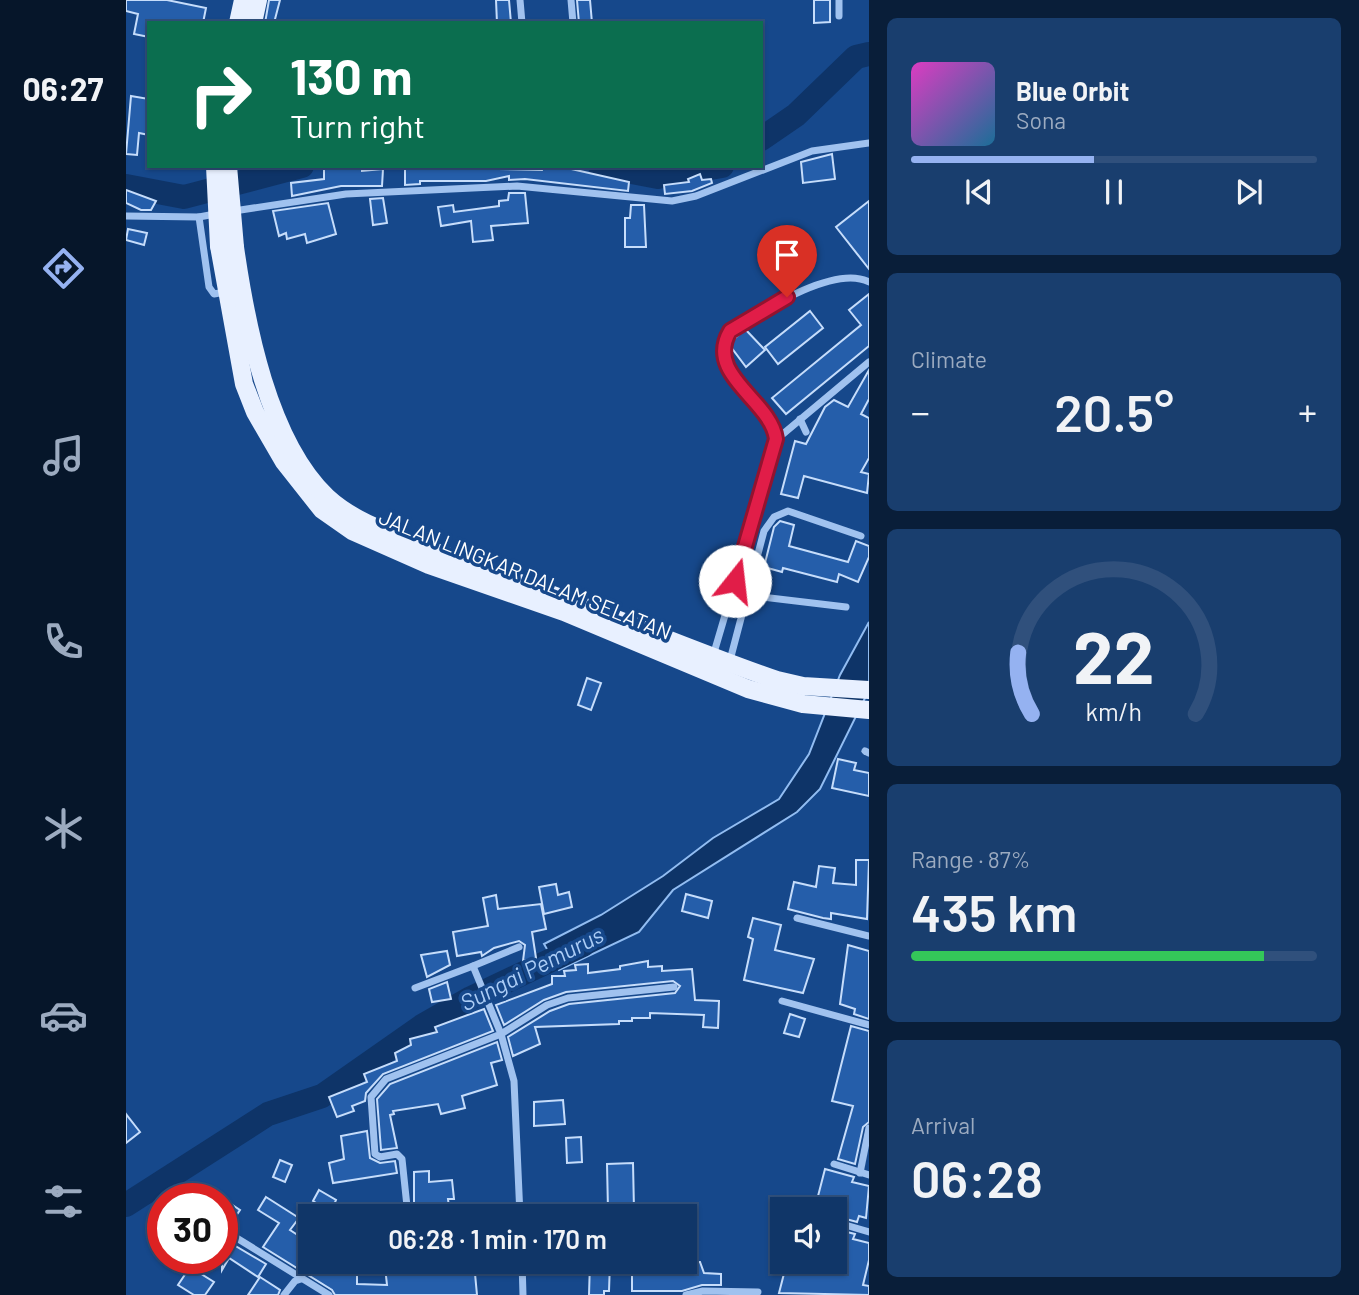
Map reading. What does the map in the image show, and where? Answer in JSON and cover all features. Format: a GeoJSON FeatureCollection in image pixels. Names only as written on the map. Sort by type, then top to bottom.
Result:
{"type":"FeatureCollection","features":[{"type":"Feature","properties":{"kind":"main road"},"geometry":{"type":"LineString","coordinates":[[238,21],[243,0]]}},
{"type":"Feature","properties":{"kind":"main road"},"geometry":{"type":"LineString","coordinates":[[253,21],[258,0]]}},
{"type":"Feature","properties":{"kind":"main road","name":"JALAN LINGKAR DALAM SELATAN"},"geometry":{"type":"LineString","coordinates":[[215,168],[235,291],[244,384],[284,462],[308,496],[352,531],[457,576],[803,695],[869,710]]}},
{"type":"Feature","properties":{"kind":"main road","name":"JALAN LINGKAR DALAM SELATAN"},"geometry":{"type":"LineString","coordinates":[[227,247],[228,168]]}},
{"type":"Feature","properties":{"kind":"main road","name":"JALAN LINGKAR DALAM SELATAN"},"geometry":{"type":"LineString","coordinates":[[235,291],[270,398],[301,462],[327,496],[353,517],[481,572],[722,666]]}},
{"type":"Feature","properties":{"kind":"main road"},"geometry":{"type":"LineString","coordinates":[[253,405],[270,398]]}},
{"type":"Feature","properties":{"kind":"main road","name":"JALAN LINGKAR DALAM SELATAN"},"geometry":{"type":"LineString","coordinates":[[803,695],[869,690]]}},
{"type":"Feature","properties":{"kind":"street"},"geometry":{"type":"LineString","coordinates":[[520,0],[522,21]]}},
{"type":"Feature","properties":{"kind":"street"},"geometry":{"type":"LineString","coordinates":[[571,0],[573,21]]}},
{"type":"Feature","properties":{"kind":"street"},"geometry":{"type":"LineString","coordinates":[[839,0],[839,16]]}},
{"type":"Feature","properties":{"kind":"street"},"geometry":{"type":"LineString","coordinates":[[126,216],[199,217],[346,194],[517,186],[672,201],[696,196],[812,150],[869,143]]}},
{"type":"Feature","properties":{"kind":"street"},"geometry":{"type":"LineString","coordinates":[[199,217],[209,287],[215,294],[235,291]]}},
{"type":"Feature","properties":{"kind":"street"},"geometry":{"type":"LineString","coordinates":[[722,666],[776,439],[773,425],[725,365],[725,340],[730,331],[787,297],[856,276],[869,282]]}},
{"type":"Feature","properties":{"kind":"street"},"geometry":{"type":"LineString","coordinates":[[776,439],[869,362]]}},
{"type":"Feature","properties":{"kind":"street"},"geometry":{"type":"LineString","coordinates":[[800,419],[806,432]]}},
{"type":"Feature","properties":{"kind":"street"},"geometry":{"type":"LineString","coordinates":[[722,666],[769,522],[780,513],[788,511],[861,536]]}},
{"type":"Feature","properties":{"kind":"street"},"geometry":{"type":"LineString","coordinates":[[746,595],[846,607]]}},
{"type":"Feature","properties":{"kind":"street"},"geometry":{"type":"LineString","coordinates":[[797,918],[869,936]]}},
{"type":"Feature","properties":{"kind":"street"},"geometry":{"type":"LineString","coordinates":[[415,988],[519,947]]}},
{"type":"Feature","properties":{"kind":"street"},"geometry":{"type":"LineString","coordinates":[[473,966],[501,1034],[514,1081],[519,1204]]}},
{"type":"Feature","properties":{"kind":"street"},"geometry":{"type":"LineString","coordinates":[[407,1204],[402,1159],[397,1154],[380,1157],[375,1154],[371,1097],[386,1079],[501,1034],[547,1005],[568,998],[674,988]]}},
{"type":"Feature","properties":{"kind":"street"},"geometry":{"type":"LineString","coordinates":[[782,1000],[869,1025]]}},
{"type":"Feature","properties":{"kind":"street"},"geometry":{"type":"LineString","coordinates":[[860,1173],[869,1128]]}},
{"type":"Feature","properties":{"kind":"street"},"geometry":{"type":"LineString","coordinates":[[834,1164],[869,1175]]}},
{"type":"Feature","properties":{"kind":"street"},"geometry":{"type":"LineString","coordinates":[[847,1226],[869,1232]]}},
{"type":"Feature","properties":{"kind":"street"},"geometry":{"type":"LineString","coordinates":[[238,1240],[329,1295]]}},
{"type":"Feature","properties":{"kind":"street"},"geometry":{"type":"LineString","coordinates":[[522,1274],[523,1295]]}},
{"type":"Feature","properties":{"kind":"street"},"geometry":{"type":"LineString","coordinates":[[284,1295],[295,1281],[301,1279]]}},
{"type":"Feature","properties":{"kind":"street"},"geometry":{"type":"LineString","coordinates":[[686,1295],[703,1291],[758,1292]]}},
{"type":"Feature","properties":{"kind":"water"},"geometry":{"type":"Polygon","coordinates":[[[869,622],[869,690],[820,789],[797,812],[673,890],[639,932],[559,970],[544,944],[601,915],[663,876],[713,838],[779,799],[809,754],[840,675],[869,622]]]}},
{"type":"Feature","properties":{"kind":"building"},"geometry":{"type":"Polygon","coordinates":[[[126,0],[167,0],[206,8],[203,21],[147,21],[147,37],[134,34],[138,14],[126,11],[126,0]]]}},
{"type":"Feature","properties":{"kind":"building"},"geometry":{"type":"Polygon","coordinates":[[[269,0],[280,0],[275,21],[265,21],[269,0]]]}},
{"type":"Feature","properties":{"kind":"building"},"geometry":{"type":"Polygon","coordinates":[[[496,0],[509,0],[511,21],[497,21],[496,0]]]}},
{"type":"Feature","properties":{"kind":"building"},"geometry":{"type":"Polygon","coordinates":[[[577,0],[590,0],[592,21],[579,21],[577,0]]]}},
{"type":"Feature","properties":{"kind":"building"},"geometry":{"type":"Polygon","coordinates":[[[814,0],[830,0],[830,22],[814,23],[814,0]]]}},
{"type":"Feature","properties":{"kind":"building"},"geometry":{"type":"Polygon","coordinates":[[[131,96],[147,99],[147,135],[139,133],[137,155],[126,154],[131,96]]]}},
{"type":"Feature","properties":{"kind":"building"},"geometry":{"type":"Polygon","coordinates":[[[832,154],[835,179],[803,183],[801,162],[832,154]]]}},
{"type":"Feature","properties":{"kind":"building"},"geometry":{"type":"Polygon","coordinates":[[[324,168],[362,168],[362,171],[383,169],[382,186],[341,186],[292,196],[291,183],[324,179],[324,168]]]}},
{"type":"Feature","properties":{"kind":"building"},"geometry":{"type":"Polygon","coordinates":[[[405,168],[567,168],[629,182],[628,191],[525,179],[509,180],[509,176],[486,181],[420,181],[420,184],[405,185],[405,168]]]}},
{"type":"Feature","properties":{"kind":"building"},"geometry":{"type":"Polygon","coordinates":[[[700,174],[702,180],[711,179],[712,183],[692,191],[665,194],[664,185],[689,182],[688,179],[700,174]]]}},
{"type":"Feature","properties":{"kind":"building"},"geometry":{"type":"Polygon","coordinates":[[[126,190],[156,201],[151,210],[141,210],[126,203],[126,190]]]}},
{"type":"Feature","properties":{"kind":"building"},"geometry":{"type":"Polygon","coordinates":[[[509,193],[525,193],[528,223],[491,226],[493,240],[473,242],[471,221],[441,226],[438,207],[453,205],[454,212],[499,206],[499,201],[508,200],[509,193]]]}},
{"type":"Feature","properties":{"kind":"building"},"geometry":{"type":"Polygon","coordinates":[[[383,198],[387,223],[373,225],[370,199],[383,198]]]}},
{"type":"Feature","properties":{"kind":"building"},"geometry":{"type":"Polygon","coordinates":[[[869,201],[869,269],[836,227],[869,201]]]}},
{"type":"Feature","properties":{"kind":"building"},"geometry":{"type":"Polygon","coordinates":[[[328,203],[336,234],[307,243],[305,234],[287,239],[286,233],[279,236],[273,211],[328,203]]]}},
{"type":"Feature","properties":{"kind":"building"},"geometry":{"type":"Polygon","coordinates":[[[631,205],[644,205],[646,247],[625,247],[625,218],[630,218],[631,205]]]}},
{"type":"Feature","properties":{"kind":"building"},"geometry":{"type":"Polygon","coordinates":[[[128,229],[147,233],[144,245],[126,240],[128,229]]]}},
{"type":"Feature","properties":{"kind":"building"},"geometry":{"type":"Polygon","coordinates":[[[869,294],[869,346],[786,414],[772,398],[861,325],[849,310],[869,294]]]}},
{"type":"Feature","properties":{"kind":"building"},"geometry":{"type":"Polygon","coordinates":[[[810,311],[823,328],[778,364],[765,347],[810,311]]]}},
{"type":"Feature","properties":{"kind":"building"},"geometry":{"type":"Polygon","coordinates":[[[745,329],[765,350],[746,367],[731,347],[734,339],[745,329]]]}},
{"type":"Feature","properties":{"kind":"building"},"geometry":{"type":"Polygon","coordinates":[[[869,370],[869,399],[861,414],[869,418],[869,458],[861,472],[869,474],[867,493],[804,476],[798,498],[781,494],[795,441],[806,444],[825,407],[834,400],[848,407],[869,370]]]}},
{"type":"Feature","properties":{"kind":"building"},"geometry":{"type":"Polygon","coordinates":[[[780,521],[794,525],[789,546],[848,562],[856,541],[869,546],[869,557],[858,582],[839,574],[837,582],[783,568],[782,572],[764,567],[774,527],[780,521]]]}},
{"type":"Feature","properties":{"kind":"building"},"geometry":{"type":"Polygon","coordinates":[[[587,678],[601,683],[591,710],[578,705],[587,678]]]}},
{"type":"Feature","properties":{"kind":"building"},"geometry":{"type":"Polygon","coordinates":[[[838,759],[856,763],[854,770],[869,773],[869,796],[832,788],[838,759]]]}},
{"type":"Feature","properties":{"kind":"building"},"geometry":{"type":"Polygon","coordinates":[[[856,860],[869,860],[867,919],[831,913],[831,919],[823,918],[788,909],[794,882],[816,887],[819,866],[835,868],[833,883],[856,885],[856,860]]]}},
{"type":"Feature","properties":{"kind":"building"},"geometry":{"type":"Polygon","coordinates":[[[556,884],[558,895],[569,892],[572,907],[544,914],[539,887],[556,884]]]}},
{"type":"Feature","properties":{"kind":"building"},"geometry":{"type":"Polygon","coordinates":[[[686,894],[712,901],[708,918],[682,911],[686,894]]]}},
{"type":"Feature","properties":{"kind":"building"},"geometry":{"type":"Polygon","coordinates":[[[496,895],[498,909],[541,904],[546,929],[532,932],[536,958],[523,961],[525,945],[519,941],[494,948],[482,956],[481,952],[457,956],[453,932],[488,926],[483,898],[496,895]]]}},
{"type":"Feature","properties":{"kind":"building"},"geometry":{"type":"Polygon","coordinates":[[[753,918],[781,925],[775,950],[814,959],[803,993],[744,980],[753,939],[748,937],[753,918]]]}},
{"type":"Feature","properties":{"kind":"building"},"geometry":{"type":"Polygon","coordinates":[[[848,945],[869,951],[869,1019],[854,1014],[855,1009],[840,1004],[848,945]]]}},
{"type":"Feature","properties":{"kind":"building"},"geometry":{"type":"Polygon","coordinates":[[[447,951],[450,965],[427,977],[421,955],[447,951]]]}},
{"type":"Feature","properties":{"kind":"building"},"geometry":{"type":"Polygon","coordinates":[[[648,961],[648,967],[662,966],[662,971],[692,969],[695,1000],[719,1001],[718,1028],[703,1027],[704,1015],[650,1013],[650,1018],[632,1018],[632,1021],[619,1021],[619,1024],[535,1027],[540,1044],[513,1056],[508,1037],[550,1011],[569,1004],[675,993],[680,986],[673,981],[566,992],[544,1000],[504,1025],[496,1005],[552,984],[552,976],[565,976],[564,971],[576,970],[575,965],[588,964],[588,973],[620,969],[620,966],[648,961]]]}},
{"type":"Feature","properties":{"kind":"building"},"geometry":{"type":"Polygon","coordinates":[[[447,982],[451,999],[432,1002],[429,989],[447,982]]]}},
{"type":"Feature","properties":{"kind":"building"},"geometry":{"type":"Polygon","coordinates":[[[484,1009],[493,1031],[383,1074],[366,1093],[365,1101],[352,1106],[354,1111],[337,1117],[329,1097],[367,1082],[364,1074],[397,1061],[395,1053],[411,1045],[410,1039],[437,1032],[435,1027],[484,1009]]]}},
{"type":"Feature","properties":{"kind":"building"},"geometry":{"type":"Polygon","coordinates":[[[790,1014],[805,1019],[799,1037],[784,1033],[790,1014]]]}},
{"type":"Feature","properties":{"kind":"building"},"geometry":{"type":"Polygon","coordinates":[[[851,1026],[869,1031],[869,1122],[863,1127],[855,1164],[838,1159],[853,1106],[832,1101],[851,1026]]]}},
{"type":"Feature","properties":{"kind":"building"},"geometry":{"type":"Polygon","coordinates":[[[497,1042],[502,1060],[491,1063],[497,1085],[462,1096],[465,1108],[441,1114],[438,1104],[393,1111],[394,1114],[390,1115],[397,1148],[381,1150],[377,1099],[390,1084],[497,1042]]]}},
{"type":"Feature","properties":{"kind":"building"},"geometry":{"type":"Polygon","coordinates":[[[563,1100],[565,1124],[534,1126],[534,1102],[563,1100]]]}},
{"type":"Feature","properties":{"kind":"building"},"geometry":{"type":"Polygon","coordinates":[[[126,1114],[140,1132],[126,1143],[126,1114]]]}},
{"type":"Feature","properties":{"kind":"building"},"geometry":{"type":"Polygon","coordinates":[[[367,1131],[370,1158],[380,1163],[395,1161],[397,1173],[333,1183],[329,1163],[344,1159],[341,1136],[367,1131]]]}},
{"type":"Feature","properties":{"kind":"building"},"geometry":{"type":"Polygon","coordinates":[[[581,1137],[582,1162],[567,1163],[566,1138],[581,1137]]]}},
{"type":"Feature","properties":{"kind":"building"},"geometry":{"type":"Polygon","coordinates":[[[280,1160],[292,1165],[285,1182],[273,1177],[280,1160]]]}},
{"type":"Feature","properties":{"kind":"building"},"geometry":{"type":"Polygon","coordinates":[[[633,1163],[634,1204],[608,1204],[607,1164],[633,1163]]]}},
{"type":"Feature","properties":{"kind":"building"},"geometry":{"type":"Polygon","coordinates":[[[825,1169],[854,1177],[852,1182],[869,1186],[866,1218],[859,1216],[857,1222],[847,1219],[847,1197],[818,1197],[825,1169]]]}},
{"type":"Feature","properties":{"kind":"building"},"geometry":{"type":"Polygon","coordinates":[[[429,1171],[429,1182],[452,1180],[454,1199],[448,1199],[449,1204],[414,1204],[414,1172],[429,1171]]]}},
{"type":"Feature","properties":{"kind":"building"},"geometry":{"type":"Polygon","coordinates":[[[319,1190],[336,1200],[334,1204],[318,1204],[313,1201],[319,1190]]]}},
{"type":"Feature","properties":{"kind":"building"},"geometry":{"type":"Polygon","coordinates":[[[266,1197],[298,1217],[290,1230],[298,1235],[298,1269],[263,1247],[279,1223],[258,1210],[266,1197]]]}},
{"type":"Feature","properties":{"kind":"building"},"geometry":{"type":"Polygon","coordinates":[[[847,1232],[855,1234],[853,1239],[869,1243],[869,1260],[863,1285],[869,1286],[869,1295],[779,1293],[784,1274],[847,1274],[847,1232]]]}},
{"type":"Feature","properties":{"kind":"building"},"geometry":{"type":"Polygon","coordinates":[[[238,1247],[266,1264],[258,1277],[238,1264],[238,1247]]]}},
{"type":"Feature","properties":{"kind":"building"},"geometry":{"type":"Polygon","coordinates":[[[697,1262],[700,1262],[704,1273],[721,1274],[721,1285],[702,1285],[682,1291],[632,1291],[632,1274],[697,1274],[697,1262]]]}},
{"type":"Feature","properties":{"kind":"building"},"geometry":{"type":"Polygon","coordinates":[[[185,1274],[201,1274],[214,1282],[205,1295],[194,1295],[178,1285],[185,1274]]]}},
{"type":"Feature","properties":{"kind":"building"},"geometry":{"type":"Polygon","coordinates":[[[306,1274],[357,1274],[357,1284],[387,1285],[386,1274],[475,1274],[477,1295],[335,1295],[332,1290],[306,1274]]]}},
{"type":"Feature","properties":{"kind":"building"},"geometry":{"type":"Polygon","coordinates":[[[590,1274],[610,1274],[609,1291],[604,1291],[604,1295],[589,1295],[590,1274]]]}},
{"type":"Feature","properties":{"kind":"building"},"geometry":{"type":"Polygon","coordinates":[[[260,1277],[280,1290],[278,1295],[248,1295],[260,1277]]]}},
{"type":"Feature","properties":{"kind":"waterway"},"geometry":{"type":"LineString","coordinates":[[763,138],[796,115],[856,57],[869,54]]}},
{"type":"Feature","properties":{"kind":"waterway"},"geometry":{"type":"LineString","coordinates":[[126,186],[184,197],[294,168]]}},
{"type":"Feature","properties":{"kind":"waterway"},"geometry":{"type":"LineString","coordinates":[[611,168],[658,177],[710,168]]}},
{"type":"Feature","properties":{"kind":"waterway","name":"Sungai Pemurus"},"geometry":{"type":"LineString","coordinates":[[126,1205],[268,1114],[322,1096],[422,1026],[471,998],[583,945]]}},
{"type":"Feature","properties":{"kind":"route"},"geometry":{"type":"LineString","coordinates":[[735,581],[776,439],[773,425],[725,365],[725,340],[730,331],[787,297]]}}]}
